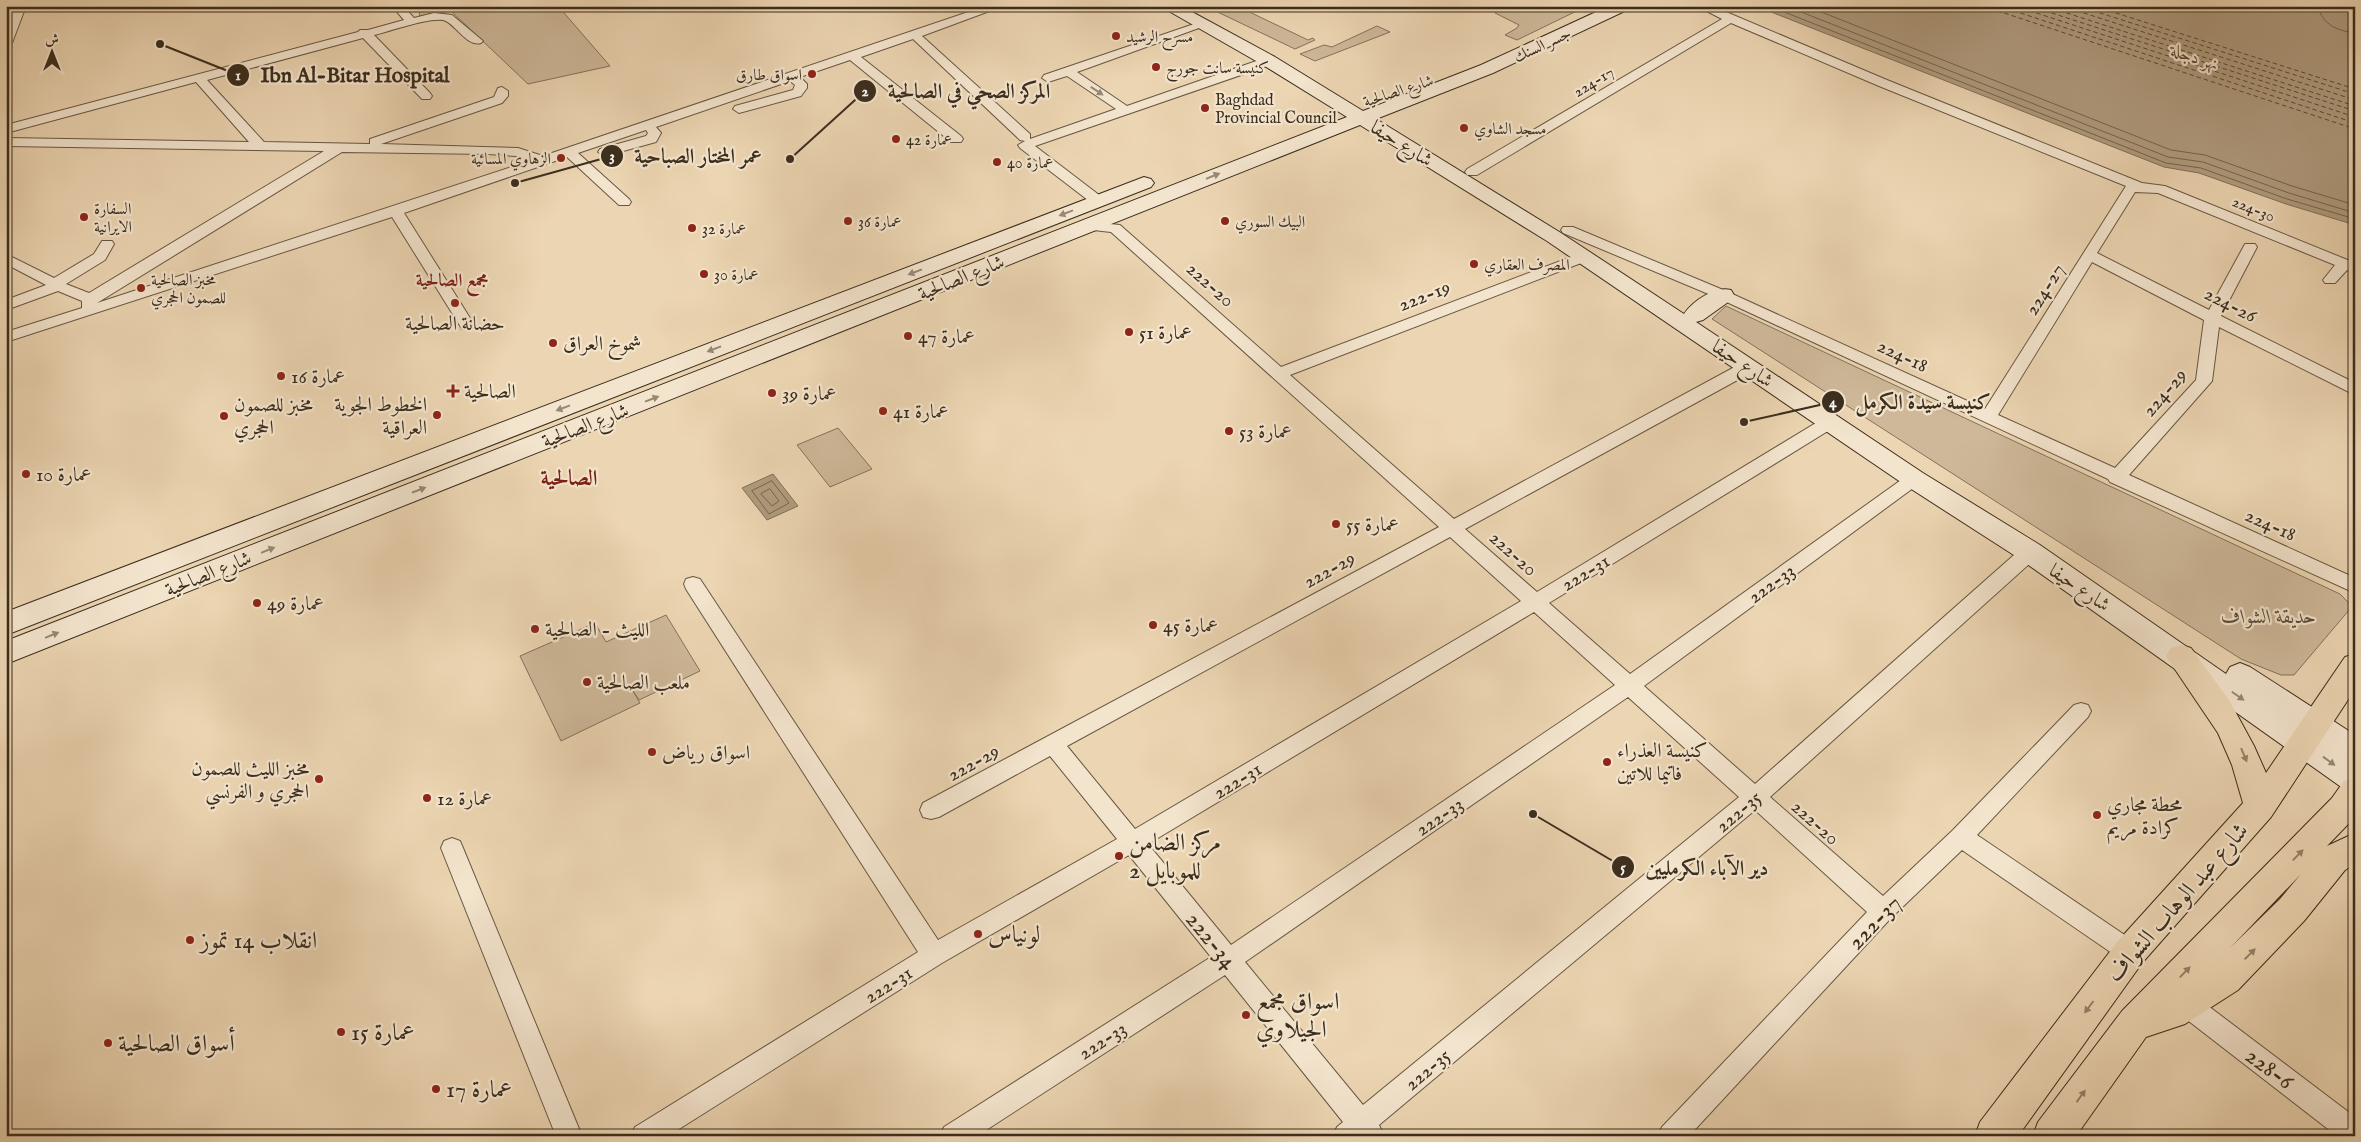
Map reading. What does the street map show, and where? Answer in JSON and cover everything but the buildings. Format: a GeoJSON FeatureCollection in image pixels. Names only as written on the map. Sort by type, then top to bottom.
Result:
{"type":"FeatureCollection","features":[{"type":"Feature","properties":{"kind":"main road","name":"شارع حيفا"},"geometry":{"type":"LineString","coordinates":[[1168,6],[1472,172],[1568,230],[2309,734]]}},
{"type":"Feature","properties":{"kind":"main road","name":"شارع حيفا"},"geometry":{"type":"LineString","coordinates":[[1189,6],[1360,110],[1584,257],[1914,479],[2030,552],[2181,656],[2309,734]]}},
{"type":"Feature","properties":{"kind":"main road","name":"جسر السنك"},"geometry":{"type":"LineString","coordinates":[[1483,66],[1604,6]]}},
{"type":"Feature","properties":{"kind":"main road","name":"جسر السنك"},"geometry":{"type":"LineString","coordinates":[[1483,66],[1623,6]]}},
{"type":"Feature","properties":{"kind":"main road","name":"شارع الصالحية"},"geometry":{"type":"LineString","coordinates":[[6,653],[295,525],[746,337],[1098,201],[1157,187],[1360,110],[1483,66]]}},
{"type":"Feature","properties":{"kind":"main road","name":"شارع الصالحية"},"geometry":{"type":"LineString","coordinates":[[1196,164],[1360,110]]}},
{"type":"Feature","properties":{"kind":"main road","name":"شارع الصالحية"},"geometry":{"type":"LineString","coordinates":[[6,624],[295,525],[761,356],[1089,226],[1118,221],[1157,187]]}},
{"type":"Feature","properties":{"kind":"main road"},"geometry":{"type":"LineString","coordinates":[[1695,315],[1724,295]]}},
{"type":"Feature","properties":{"kind":"main road"},"geometry":{"type":"LineString","coordinates":[[746,337],[761,356]]}},
{"type":"Feature","properties":{"kind":"main road"},"geometry":{"type":"LineString","coordinates":[[2181,656],[2205,686],[2230,725],[2249,766],[2260,807]]}},
{"type":"Feature","properties":{"kind":"main road","name":"شارع عبد الوهاب الشواف"},"geometry":{"type":"LineString","coordinates":[[1994,1136],[2130,952],[2260,807],[2355,665]]}},
{"type":"Feature","properties":{"kind":"main road"},"geometry":{"type":"LineString","coordinates":[[2309,734],[2355,752]]}},
{"type":"Feature","properties":{"kind":"main road"},"geometry":{"type":"LineString","coordinates":[[2309,734],[2355,780]]}},
{"type":"Feature","properties":{"kind":"main road"},"geometry":{"type":"LineString","coordinates":[[2052,1136],[2135,1023],[2344,808],[2355,791]]}},
{"type":"Feature","properties":{"kind":"main road"},"geometry":{"type":"LineString","coordinates":[[2135,1023],[2172,1012],[2225,978],[2292,910],[2334,860],[2355,846]]}},
{"type":"Feature","properties":{"kind":"street"},"geometry":{"type":"LineString","coordinates":[[6,43],[20,6]]}},
{"type":"Feature","properties":{"kind":"street"},"geometry":{"type":"LineString","coordinates":[[397,6],[410,20]]}},
{"type":"Feature","properties":{"kind":"street"},"geometry":{"type":"LineString","coordinates":[[6,338],[89,304],[396,211],[998,6]]}},
{"type":"Feature","properties":{"kind":"street","name":"224-30"},"geometry":{"type":"LineString","coordinates":[[1702,6],[1883,83],[2140,187],[2160,189],[2349,266]]}},
{"type":"Feature","properties":{"kind":"street"},"geometry":{"type":"LineString","coordinates":[[6,129],[410,20],[442,16],[477,41]]}},
{"type":"Feature","properties":{"kind":"street","name":"224-17"},"geometry":{"type":"LineString","coordinates":[[1472,172],[1731,18]]}},
{"type":"Feature","properties":{"kind":"street"},"geometry":{"type":"LineString","coordinates":[[1048,78],[1204,24]]}},
{"type":"Feature","properties":{"kind":"street"},"geometry":{"type":"LineString","coordinates":[[364,32],[426,96]]}},
{"type":"Feature","properties":{"kind":"street"},"geometry":{"type":"LineString","coordinates":[[914,34],[1025,138]]}},
{"type":"Feature","properties":{"kind":"street"},"geometry":{"type":"LineString","coordinates":[[851,55],[956,139]]}},
{"type":"Feature","properties":{"kind":"street"},"geometry":{"type":"LineString","coordinates":[[1098,201],[1025,145],[1269,61]]}},
{"type":"Feature","properties":{"kind":"street"},"geometry":{"type":"LineString","coordinates":[[1068,71],[1126,111]]}},
{"type":"Feature","properties":{"kind":"street"},"geometry":{"type":"LineString","coordinates":[[739,109],[797,92],[801,88],[801,84],[791,76]]}},
{"type":"Feature","properties":{"kind":"street"},"geometry":{"type":"LineString","coordinates":[[199,78],[260,146]]}},
{"type":"Feature","properties":{"kind":"street"},"geometry":{"type":"LineString","coordinates":[[362,146],[498,100],[502,96],[502,91]]}},
{"type":"Feature","properties":{"kind":"street"},"geometry":{"type":"LineString","coordinates":[[605,152],[651,139],[655,133],[648,125]]}},
{"type":"Feature","properties":{"kind":"street"},"geometry":{"type":"LineString","coordinates":[[6,142],[362,146],[488,150],[518,152],[544,161]]}},
{"type":"Feature","properties":{"kind":"street"},"geometry":{"type":"LineString","coordinates":[[89,304],[342,146]]}},
{"type":"Feature","properties":{"kind":"street"},"geometry":{"type":"LineString","coordinates":[[569,152],[624,202]]}},
{"type":"Feature","properties":{"kind":"street","name":"224-27"},"geometry":{"type":"LineString","coordinates":[[1988,418],[2130,190],[2140,187]]}},
{"type":"Feature","properties":{"kind":"street"},"geometry":{"type":"LineString","coordinates":[[396,211],[467,326]]}},
{"type":"Feature","properties":{"kind":"street","name":"222-20"},"geometry":{"type":"LineString","coordinates":[[1118,221],[1278,374],[1883,911]]}},
{"type":"Feature","properties":{"kind":"street","name":"224-18"},"geometry":{"type":"LineString","coordinates":[[1568,230],[1724,295],[2116,478],[2355,586]]}},
{"type":"Feature","properties":{"kind":"street"},"geometry":{"type":"LineString","coordinates":[[6,305],[56,285],[100,257],[107,244]]}},
{"type":"Feature","properties":{"kind":"street"},"geometry":{"type":"LineString","coordinates":[[2212,319],[2250,248]]}},
{"type":"Feature","properties":{"kind":"street","name":"224-26"},"geometry":{"type":"LineString","coordinates":[[2089,255],[2355,390]]}},
{"type":"Feature","properties":{"kind":"street","name":"222-19"},"geometry":{"type":"LineString","coordinates":[[1278,374],[1584,257]]}},
{"type":"Feature","properties":{"kind":"street"},"geometry":{"type":"LineString","coordinates":[[6,258],[89,304]]}},
{"type":"Feature","properties":{"kind":"street"},"geometry":{"type":"LineString","coordinates":[[2330,280],[2349,266]]}},
{"type":"Feature","properties":{"kind":"street","name":"224-29"},"geometry":{"type":"LineString","coordinates":[[2116,478],[2204,381],[2212,319]]}},
{"type":"Feature","properties":{"kind":"street","name":"222-29"},"geometry":{"type":"LineString","coordinates":[[931,810],[1748,367]]}},
{"type":"Feature","properties":{"kind":"street","name":"222-31"},"geometry":{"type":"LineString","coordinates":[[644,1136],[934,955],[1132,842],[1535,602],[1830,422]]}},
{"type":"Feature","properties":{"kind":"street","name":"222-33"},"geometry":{"type":"LineString","coordinates":[[953,1136],[1228,960],[1629,686],[1914,479]]}},
{"type":"Feature","properties":{"kind":"street","name":"222-35"},"geometry":{"type":"LineString","coordinates":[[1359,1132],[1755,797],[2030,552]]}},
{"type":"Feature","properties":{"kind":"street"},"geometry":{"type":"LineString","coordinates":[[693,584],[934,955]]}},
{"type":"Feature","properties":{"kind":"street","name":"222-37"},"geometry":{"type":"LineString","coordinates":[[1671,1136],[1883,911],[1961,837],[2081,711]]}},
{"type":"Feature","properties":{"kind":"street","name":"222-34"},"geometry":{"type":"LineString","coordinates":[[1053,744],[1228,960],[1359,1132]]}},
{"type":"Feature","properties":{"kind":"street"},"geometry":{"type":"LineString","coordinates":[[1961,837],[2130,952]]}},
{"type":"Feature","properties":{"kind":"street"},"geometry":{"type":"LineString","coordinates":[[452,848],[569,1136]]}},
{"type":"Feature","properties":{"kind":"street","name":"228-6"},"geometry":{"type":"LineString","coordinates":[[2186,1004],[2352,1130]]}},
{"type":"Feature","properties":{"kind":"green space"},"geometry":{"type":"Polygon","coordinates":[[[444,6],[558,6],[610,66],[528,84],[451,11],[420,16],[419,12],[444,6]]]}},
{"type":"Feature","properties":{"kind":"green space"},"geometry":{"type":"Polygon","coordinates":[[[1205,6],[1237,6],[1308,40],[1313,38],[1315,40],[1295,49],[1205,6]]]}},
{"type":"Feature","properties":{"kind":"green space"},"geometry":{"type":"Polygon","coordinates":[[[1491,6],[1587,6],[1517,40],[1505,35],[1519,25],[1495,13],[1491,6]]]}},
{"type":"Feature","properties":{"kind":"green space"},"geometry":{"type":"Polygon","coordinates":[[[1377,26],[1390,32],[1315,61],[1300,54],[1324,45],[1332,47],[1377,26]]]}},
{"type":"Feature","properties":{"kind":"green space","name":"حديقة الشواف"},"geometry":{"type":"Polygon","coordinates":[[[1726,306],[2340,594],[2351,605],[2350,609],[2294,675],[2281,675],[2241,659],[1712,319],[1726,306]]]}},
{"type":"Feature","properties":{"kind":"green space"},"geometry":{"type":"Polygon","coordinates":[[[838,428],[872,469],[830,487],[797,445],[838,428]]]}},
{"type":"Feature","properties":{"kind":"green space"},"geometry":{"type":"Polygon","coordinates":[[[666,615],[700,671],[639,700],[630,686],[640,703],[561,741],[520,656],[595,623],[606,642],[666,615]]]}},
{"type":"Feature","properties":{"kind":"water","name":"نهر دجلة"},"geometry":{"type":"Polygon","coordinates":[[[1756,6],[2331,6],[2355,15],[2355,225],[2286,204],[2199,173],[2164,167],[1756,6]]]}},
{"type":"Feature","properties":{"kind":"water"},"geometry":{"type":"Polygon","coordinates":[[[773,474],[798,506],[767,520],[742,488],[773,474]]]}},
{"type":"Feature","properties":{"kind":"ferry route"},"geometry":{"type":"LineString","coordinates":[[1983,6],[2355,129]]}},
{"type":"Feature","properties":{"kind":"ferry route"},"geometry":{"type":"LineString","coordinates":[[1999,6],[2355,123]]}},
{"type":"Feature","properties":{"kind":"ferry route"},"geometry":{"type":"LineString","coordinates":[[2015,6],[2355,117]]}},
{"type":"Feature","properties":{"kind":"ferry route"},"geometry":{"type":"LineString","coordinates":[[2030,6],[2355,111]]}},
{"type":"Feature","properties":{"kind":"ferry route"},"geometry":{"type":"LineString","coordinates":[[2045,6],[2355,106]]}},
{"type":"Feature","properties":{"kind":"ferry route"},"geometry":{"type":"LineString","coordinates":[[2062,6],[2355,100]]}},
{"type":"Feature","properties":{"kind":"ferry route"},"geometry":{"type":"LineString","coordinates":[[2078,6],[2355,94]]}},
{"type":"Feature","properties":{"kind":"ferry route"},"geometry":{"type":"LineString","coordinates":[[2094,6],[2355,89]]}},
{"type":"Feature","properties":{"kind":"place","name":"مسرح الرشيد"},"geometry":{"type":"Point","coordinates":[1116,36]}},
{"type":"Feature","properties":{"kind":"place","name":"Ibn Al-Bitar Hospital"},"geometry":{"type":"Point","coordinates":[160,44]}},
{"type":"Feature","properties":{"kind":"place","name":"كنيسة سانت جورج"},"geometry":{"type":"Point","coordinates":[1156,67]}},
{"type":"Feature","properties":{"kind":"place","name":"اسواق طارق"},"geometry":{"type":"Point","coordinates":[812,74]}},
{"type":"Feature","properties":{"kind":"place","name":"Baghdad Provincial Council"},"geometry":{"type":"Point","coordinates":[1205,108]}},
{"type":"Feature","properties":{"kind":"place","name":"مسجد الشاوي"},"geometry":{"type":"Point","coordinates":[1464,128]}},
{"type":"Feature","properties":{"kind":"place","name":"عمارة 42"},"geometry":{"type":"Point","coordinates":[896,139]}},
{"type":"Feature","properties":{"kind":"place","name":"الزهاوي المسائية"},"geometry":{"type":"Point","coordinates":[561,158]}},
{"type":"Feature","properties":{"kind":"place","name":"المركز الصحي في الصالحية"},"geometry":{"type":"Point","coordinates":[790,159]}},
{"type":"Feature","properties":{"kind":"place","name":"عمارة 40"},"geometry":{"type":"Point","coordinates":[997,162]}},
{"type":"Feature","properties":{"kind":"place","name":"عمر المختار الصباحية"},"geometry":{"type":"Point","coordinates":[515,183]}},
{"type":"Feature","properties":{"kind":"place","name":"السفارة الايرانية"},"geometry":{"type":"Point","coordinates":[84,217]}},
{"type":"Feature","properties":{"kind":"place","name":"عمارة 36"},"geometry":{"type":"Point","coordinates":[848,221]}},
{"type":"Feature","properties":{"kind":"place","name":"البيك السوري"},"geometry":{"type":"Point","coordinates":[1225,221]}},
{"type":"Feature","properties":{"kind":"place","name":"عمارة 32"},"geometry":{"type":"Point","coordinates":[692,228]}},
{"type":"Feature","properties":{"kind":"place","name":"المصرف العقاري"},"geometry":{"type":"Point","coordinates":[1474,264]}},
{"type":"Feature","properties":{"kind":"place","name":"عمارة 30"},"geometry":{"type":"Point","coordinates":[704,274]}},
{"type":"Feature","properties":{"kind":"place","name":"مخبز الصالحية للصمون الحجري"},"geometry":{"type":"Point","coordinates":[141,288]}},
{"type":"Feature","properties":{"kind":"place","name":"حضانة الصالحية"},"geometry":{"type":"Point","coordinates":[455,303]}},
{"type":"Feature","properties":{"kind":"place","name":"عمارة 51"},"geometry":{"type":"Point","coordinates":[1129,332]}},
{"type":"Feature","properties":{"kind":"place","name":"عمارة 47"},"geometry":{"type":"Point","coordinates":[908,336]}},
{"type":"Feature","properties":{"kind":"place","name":"شموخ العراق"},"geometry":{"type":"Point","coordinates":[553,343]}},
{"type":"Feature","properties":{"kind":"place","name":"عمارة 16"},"geometry":{"type":"Point","coordinates":[281,376]}},
{"type":"Feature","properties":{"kind":"place","name":"الصالحية"},"geometry":{"type":"Point","coordinates":[453,391]}},
{"type":"Feature","properties":{"kind":"place","name":"عمارة 39"},"geometry":{"type":"Point","coordinates":[772,393]}},
{"type":"Feature","properties":{"kind":"place","name":"عمارة 41"},"geometry":{"type":"Point","coordinates":[883,411]}},
{"type":"Feature","properties":{"kind":"place","name":"الخطوط الجوية العراقية"},"geometry":{"type":"Point","coordinates":[437,415]}},
{"type":"Feature","properties":{"kind":"place","name":"مخبز للصمون الحجري"},"geometry":{"type":"Point","coordinates":[224,416]}},
{"type":"Feature","properties":{"kind":"place","name":"كنيسة سيدة الكرمل"},"geometry":{"type":"Point","coordinates":[1744,422]}},
{"type":"Feature","properties":{"kind":"place","name":"عمارة 53"},"geometry":{"type":"Point","coordinates":[1229,431]}},
{"type":"Feature","properties":{"kind":"place","name":"عمارة 10"},"geometry":{"type":"Point","coordinates":[26,474]}},
{"type":"Feature","properties":{"kind":"place","name":"عمارة 55"},"geometry":{"type":"Point","coordinates":[1336,524]}},
{"type":"Feature","properties":{"kind":"place","name":"عمارة 49"},"geometry":{"type":"Point","coordinates":[257,603]}},
{"type":"Feature","properties":{"kind":"place","name":"عمارة 45"},"geometry":{"type":"Point","coordinates":[1153,625]}},
{"type":"Feature","properties":{"kind":"place","name":"الليث - الصالحية"},"geometry":{"type":"Point","coordinates":[535,629]}},
{"type":"Feature","properties":{"kind":"place","name":"ملعب الصالحية"},"geometry":{"type":"Point","coordinates":[587,682]}},
{"type":"Feature","properties":{"kind":"place","name":"اسواق رياض"},"geometry":{"type":"Point","coordinates":[652,752]}},
{"type":"Feature","properties":{"kind":"place","name":"كنيسة العذراء فاتيما للاتين"},"geometry":{"type":"Point","coordinates":[1607,762]}},
{"type":"Feature","properties":{"kind":"place","name":"مخبز الليث للصمون الحجري و الفرنسي"},"geometry":{"type":"Point","coordinates":[319,779]}},
{"type":"Feature","properties":{"kind":"place","name":"عمارة 12"},"geometry":{"type":"Point","coordinates":[427,798]}},
{"type":"Feature","properties":{"kind":"place","name":"دير الآباء الكرمليين"},"geometry":{"type":"Point","coordinates":[1533,814]}},
{"type":"Feature","properties":{"kind":"place","name":"محطة مجاري كرادة مريم"},"geometry":{"type":"Point","coordinates":[2097,815]}},
{"type":"Feature","properties":{"kind":"place","name":"مركز الضامن 2 للموبايل"},"geometry":{"type":"Point","coordinates":[1119,856]}},
{"type":"Feature","properties":{"kind":"place","name":"لونياس"},"geometry":{"type":"Point","coordinates":[978,934]}},
{"type":"Feature","properties":{"kind":"place","name":"انقلاب 14 تموز"},"geometry":{"type":"Point","coordinates":[190,940]}},
{"type":"Feature","properties":{"kind":"place","name":"اسواق مجمع الجيلاوي"},"geometry":{"type":"Point","coordinates":[1246,1015]}},
{"type":"Feature","properties":{"kind":"place","name":"عمارة 15"},"geometry":{"type":"Point","coordinates":[341,1032]}},
{"type":"Feature","properties":{"kind":"place","name":"أسواق الصالحية"},"geometry":{"type":"Point","coordinates":[108,1043]}},
{"type":"Feature","properties":{"kind":"place","name":"عمارة 17"},"geometry":{"type":"Point","coordinates":[436,1089]}},
{"type":"Feature","properties":{"kind":"district","name":"مجمع الصالحية"},"geometry":{"type":"Point","coordinates":[452,280]}},
{"type":"Feature","properties":{"kind":"district","name":"الصالحية"},"geometry":{"type":"Point","coordinates":[569,477]}}]}
